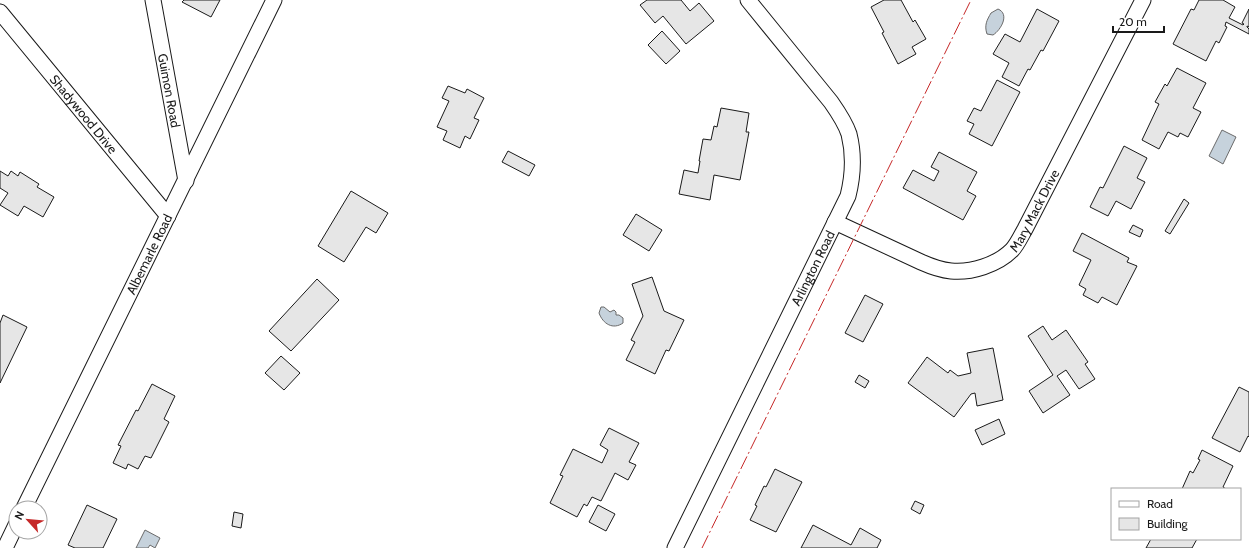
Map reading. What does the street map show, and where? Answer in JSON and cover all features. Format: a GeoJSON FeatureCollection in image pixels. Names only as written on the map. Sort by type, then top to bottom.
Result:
{"type":"FeatureCollection","features":[{"type":"Feature","properties":{"kind":"street","name":"Guimon Road"},"geometry":{"type":"LineString","coordinates":[[152,0],[186,181]]}},
{"type":"Feature","properties":{"kind":"street","name":"Albemarle Road"},"geometry":{"type":"LineString","coordinates":[[28,500],[274,0]]}},
{"type":"Feature","properties":{"kind":"street","name":"Arlington Road"},"geometry":{"type":"LineString","coordinates":[[675,548],[848,196],[852,180],[852,163],[848,134],[841,118],[831,102],[748,0]]}},
{"type":"Feature","properties":{"kind":"street","name":"Mary Mack Drive"},"geometry":{"type":"LineString","coordinates":[[835,222],[921,262],[951,271],[984,267],[999,260],[1011,251],[1025,229],[1143,0]]}},
{"type":"Feature","properties":{"kind":"street","name":"Shadywood Drive"},"geometry":{"type":"LineString","coordinates":[[0,12],[168,216]]}},
{"type":"Feature","properties":{"kind":"shaded area"},"geometry":{"type":"Polygon","coordinates":[[[998,9],[1002,11],[1004,18],[1003,22],[996,33],[993,35],[987,34],[987,20],[991,13],[998,9]]]}},
{"type":"Feature","properties":{"kind":"shaded area"},"geometry":{"type":"Polygon","coordinates":[[[1222,130],[1236,137],[1223,164],[1209,156],[1222,130]]]}},
{"type":"Feature","properties":{"kind":"shaded area"},"geometry":{"type":"Polygon","coordinates":[[[601,307],[604,307],[610,312],[614,310],[616,315],[623,318],[623,323],[612,326],[606,323],[599,313],[601,307]]]}},
{"type":"Feature","properties":{"kind":"shaded area"},"geometry":{"type":"Polygon","coordinates":[[[145,530],[160,538],[155,548],[150,545],[148,548],[136,548],[145,530]]]}},
{"type":"Feature","properties":{"kind":"building"},"geometry":{"type":"Polygon","coordinates":[[[184,0],[220,0],[211,17],[182,2],[184,0]]]}},
{"type":"Feature","properties":{"kind":"building"},"geometry":{"type":"Polygon","coordinates":[[[647,0],[681,0],[690,11],[699,3],[714,21],[686,44],[663,16],[655,23],[640,5],[647,0]]]}},
{"type":"Feature","properties":{"kind":"building"},"geometry":{"type":"Polygon","coordinates":[[[884,0],[901,0],[913,22],[915,20],[926,39],[912,47],[916,54],[898,64],[871,7],[884,0]]]}},
{"type":"Feature","properties":{"kind":"building"},"geometry":{"type":"Polygon","coordinates":[[[1199,0],[1223,0],[1235,7],[1229,18],[1243,25],[1244,24],[1242,23],[1249,9],[1249,27],[1247,27],[1249,29],[1249,34],[1226,22],[1225,26],[1227,27],[1219,43],[1216,41],[1206,61],[1173,44],[1191,9],[1194,10],[1199,0]]]}},
{"type":"Feature","properties":{"kind":"building"},"geometry":{"type":"Polygon","coordinates":[[[1037,9],[1059,21],[1043,51],[1041,50],[1019,86],[1002,77],[1009,63],[993,54],[1005,34],[1020,42],[1037,9]]]}},
{"type":"Feature","properties":{"kind":"building"},"geometry":{"type":"Polygon","coordinates":[[[662,31],[680,51],[666,64],[648,45],[662,31]]]}},
{"type":"Feature","properties":{"kind":"building"},"geometry":{"type":"Polygon","coordinates":[[[1177,68],[1206,83],[1193,108],[1201,112],[1188,137],[1180,133],[1178,137],[1168,132],[1159,149],[1142,140],[1159,104],[1155,102],[1165,84],[1167,86],[1177,68]]]}},
{"type":"Feature","properties":{"kind":"building"},"geometry":{"type":"Polygon","coordinates":[[[997,80],[1020,92],[992,146],[969,134],[974,124],[967,121],[974,108],[981,111],[997,80]]]}},
{"type":"Feature","properties":{"kind":"building"},"geometry":{"type":"Polygon","coordinates":[[[448,86],[465,93],[467,89],[484,98],[474,118],[479,120],[470,139],[465,136],[460,148],[443,140],[447,131],[437,127],[449,101],[442,98],[448,86]]]}},
{"type":"Feature","properties":{"kind":"building"},"geometry":{"type":"Polygon","coordinates":[[[721,108],[749,113],[746,132],[749,132],[740,180],[714,175],[710,200],[679,194],[684,170],[698,173],[703,139],[711,140],[714,126],[717,127],[721,108]]]}},
{"type":"Feature","properties":{"kind":"building"},"geometry":{"type":"Polygon","coordinates":[[[1124,146],[1147,158],[1137,178],[1145,182],[1131,209],[1116,201],[1108,216],[1090,207],[1100,187],[1103,188],[1124,146]]]}},
{"type":"Feature","properties":{"kind":"building"},"geometry":{"type":"Polygon","coordinates":[[[508,151],[535,165],[529,176],[502,162],[508,151]]]}},
{"type":"Feature","properties":{"kind":"building"},"geometry":{"type":"Polygon","coordinates":[[[939,152],[977,172],[967,191],[976,196],[963,220],[903,188],[913,170],[934,181],[939,171],[931,167],[939,152]]]}},
{"type":"Feature","properties":{"kind":"building"},"geometry":{"type":"Polygon","coordinates":[[[0,171],[8,176],[11,171],[18,176],[20,172],[39,184],[37,187],[54,197],[43,217],[24,206],[18,216],[0,205],[8,193],[0,188],[0,171]]]}},
{"type":"Feature","properties":{"kind":"building"},"geometry":{"type":"Polygon","coordinates":[[[351,191],[388,213],[376,233],[366,227],[344,262],[318,246],[351,191]]]}},
{"type":"Feature","properties":{"kind":"building"},"geometry":{"type":"Polygon","coordinates":[[[1184,199],[1189,203],[1170,234],[1165,231],[1184,199]]]}},
{"type":"Feature","properties":{"kind":"building"},"geometry":{"type":"Polygon","coordinates":[[[636,214],[662,230],[649,251],[623,235],[636,214]]]}},
{"type":"Feature","properties":{"kind":"building"},"geometry":{"type":"Polygon","coordinates":[[[1133,225],[1143,230],[1140,237],[1129,232],[1133,225]]]}},
{"type":"Feature","properties":{"kind":"building"},"geometry":{"type":"Polygon","coordinates":[[[1082,233],[1129,258],[1127,262],[1137,266],[1117,305],[1102,297],[1098,303],[1083,295],[1086,289],[1079,285],[1091,260],[1073,251],[1082,233]]]}},
{"type":"Feature","properties":{"kind":"building"},"geometry":{"type":"Polygon","coordinates":[[[652,277],[664,311],[684,320],[669,351],[666,350],[655,374],[626,360],[635,342],[631,340],[643,316],[632,284],[652,277]]]}},
{"type":"Feature","properties":{"kind":"building"},"geometry":{"type":"Polygon","coordinates":[[[317,279],[339,300],[291,351],[269,331],[317,279]]]}},
{"type":"Feature","properties":{"kind":"building"},"geometry":{"type":"Polygon","coordinates":[[[865,295],[883,304],[863,342],[845,333],[865,295]]]}},
{"type":"Feature","properties":{"kind":"building"},"geometry":{"type":"Polygon","coordinates":[[[3,315],[27,327],[0,383],[0,323],[3,315]]]}},
{"type":"Feature","properties":{"kind":"building"},"geometry":{"type":"Polygon","coordinates":[[[1043,326],[1052,340],[1066,330],[1088,362],[1085,364],[1095,379],[1079,389],[1066,370],[1057,376],[1070,395],[1043,413],[1029,391],[1053,375],[1028,336],[1043,326]]]}},
{"type":"Feature","properties":{"kind":"building"},"geometry":{"type":"Polygon","coordinates":[[[993,348],[1003,400],[977,406],[975,393],[971,394],[954,417],[908,383],[927,357],[948,373],[950,370],[958,376],[971,373],[967,353],[993,348]]]}},
{"type":"Feature","properties":{"kind":"building"},"geometry":{"type":"Polygon","coordinates":[[[281,356],[300,373],[284,390],[265,373],[281,356]]]}},
{"type":"Feature","properties":{"kind":"building"},"geometry":{"type":"Polygon","coordinates":[[[859,375],[869,381],[865,388],[855,382],[859,375]]]}},
{"type":"Feature","properties":{"kind":"building"},"geometry":{"type":"Polygon","coordinates":[[[152,384],[175,396],[164,419],[169,422],[151,458],[145,456],[138,469],[128,464],[126,469],[113,463],[121,446],[118,445],[136,410],[138,411],[152,384]]]}},
{"type":"Feature","properties":{"kind":"building"},"geometry":{"type":"Polygon","coordinates":[[[1239,387],[1249,392],[1249,437],[1248,436],[1240,452],[1212,438],[1239,387]]]}},
{"type":"Feature","properties":{"kind":"building"},"geometry":{"type":"Polygon","coordinates":[[[999,419],[1005,434],[982,445],[975,430],[999,419]]]}},
{"type":"Feature","properties":{"kind":"building"},"geometry":{"type":"Polygon","coordinates":[[[609,428],[639,443],[629,462],[636,465],[628,480],[615,473],[601,501],[592,497],[587,506],[584,504],[577,517],[550,503],[563,476],[560,475],[573,449],[602,463],[608,450],[600,445],[609,428]]]}},
{"type":"Feature","properties":{"kind":"building"},"geometry":{"type":"Polygon","coordinates":[[[1202,450],[1233,466],[1223,487],[1224,488],[1182,488],[1190,471],[1193,473],[1200,460],[1198,459],[1202,450]]]}},
{"type":"Feature","properties":{"kind":"building"},"geometry":{"type":"Polygon","coordinates":[[[775,469],[802,482],[776,532],[750,520],[764,486],[766,487],[775,469]]]}},
{"type":"Feature","properties":{"kind":"building"},"geometry":{"type":"Polygon","coordinates":[[[915,501],[924,505],[920,514],[911,509],[915,501]]]}},
{"type":"Feature","properties":{"kind":"building"},"geometry":{"type":"Polygon","coordinates":[[[87,505],[117,519],[103,548],[75,548],[68,545],[87,505]]]}},
{"type":"Feature","properties":{"kind":"building"},"geometry":{"type":"Polygon","coordinates":[[[598,505],[615,514],[606,531],[589,522],[598,505]]]}},
{"type":"Feature","properties":{"kind":"building"},"geometry":{"type":"Polygon","coordinates":[[[234,512],[243,514],[241,528],[232,526],[234,512]]]}},
{"type":"Feature","properties":{"kind":"building"},"geometry":{"type":"Polygon","coordinates":[[[813,525],[851,545],[860,528],[881,540],[877,548],[801,548],[813,525]]]}},
{"type":"Feature","properties":{"kind":"building"},"geometry":{"type":"Polygon","coordinates":[[[1150,540],[1196,540],[1192,548],[1146,548],[1150,540]]]}},
{"type":"Feature","properties":{"kind":"power"},"geometry":{"type":"LineString","coordinates":[[702,548],[971,0]]}}]}
